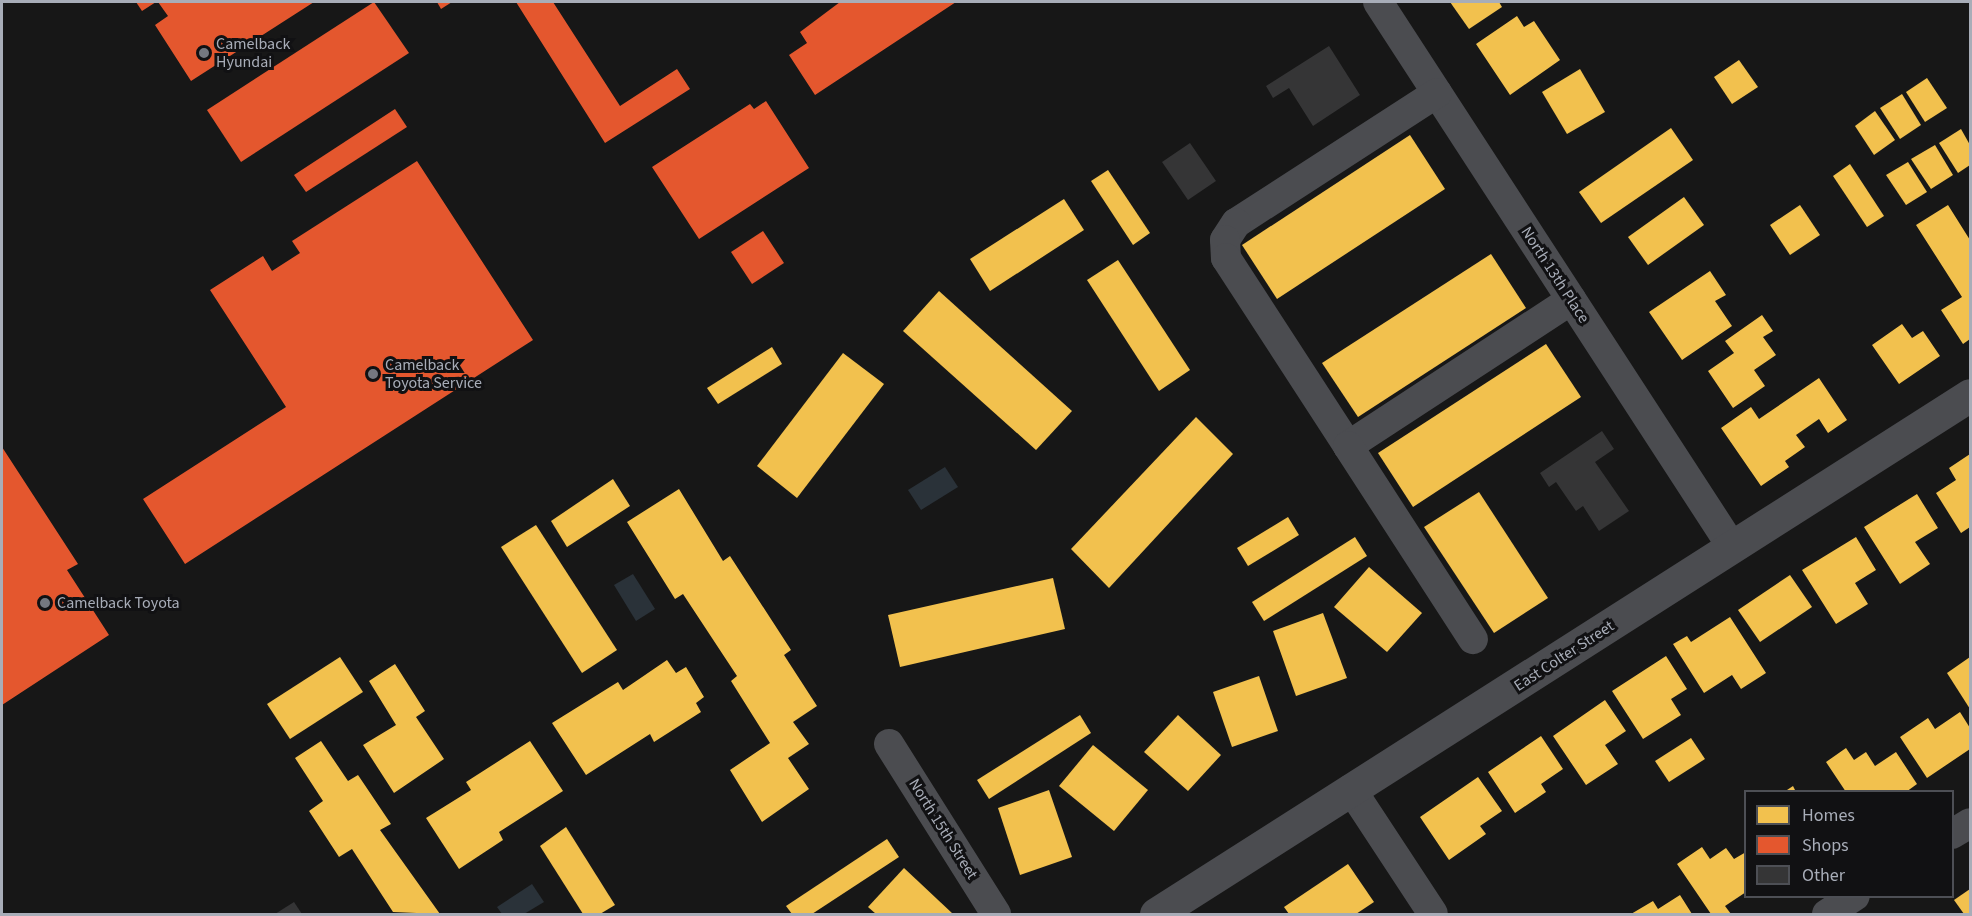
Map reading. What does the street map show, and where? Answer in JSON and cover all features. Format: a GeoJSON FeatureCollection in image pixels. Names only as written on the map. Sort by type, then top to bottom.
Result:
{"type":"FeatureCollection","features":[{"type":"Feature","properties":{"kind":"street","name":"North 13th Place"},"geometry":{"type":"LineString","coordinates":[[1378,2],[1732,548]]}},
{"type":"Feature","properties":{"kind":"street"},"geometry":{"type":"LineString","coordinates":[[1437,93],[1236,223],[1225,240],[1226,258],[1473,639]]}},
{"type":"Feature","properties":{"kind":"street"},"geometry":{"type":"LineString","coordinates":[[1348,446],[1571,300]]}},
{"type":"Feature","properties":{"kind":"street","name":"East Colter Street"},"geometry":{"type":"LineString","coordinates":[[1156,915],[1971,395]]}},
{"type":"Feature","properties":{"kind":"street","name":"North 15th Street"},"geometry":{"type":"LineString","coordinates":[[889,744],[996,915]]}},
{"type":"Feature","properties":{"kind":"street"},"geometry":{"type":"LineString","coordinates":[[1351,789],[1433,915]]}},
{"type":"Feature","properties":{"kind":"street"},"geometry":{"type":"LineString","coordinates":[[1954,833],[1971,823]]}},
{"type":"Feature","properties":{"kind":"street"},"geometry":{"type":"LineString","coordinates":[[1827,915],[1853,898]]}},
{"type":"Feature","properties":{"kind":"shaded area"},"geometry":{"type":"Polygon","coordinates":[[[945,467],[958,487],[921,510],[908,490],[945,467]]]}},
{"type":"Feature","properties":{"kind":"shaded area"},"geometry":{"type":"Polygon","coordinates":[[[633,574],[655,609],[636,621],[614,585],[633,574]]]}},
{"type":"Feature","properties":{"kind":"shaded area"},"geometry":{"type":"Polygon","coordinates":[[[532,884],[544,902],[524,914],[502,914],[497,907],[532,884]]]}},
{"type":"Feature","properties":{"kind":"building: Homes"},"geometry":{"type":"Polygon","coordinates":[[[1450,2],[1499,2],[1502,7],[1469,29],[1450,2]]]}},
{"type":"Feature","properties":{"kind":"building: Homes"},"geometry":{"type":"Polygon","coordinates":[[[1517,16],[1524,27],[1534,21],[1560,60],[1510,95],[1476,44],[1517,16]]]}},
{"type":"Feature","properties":{"kind":"building: Homes"},"geometry":{"type":"Polygon","coordinates":[[[1739,60],[1758,87],[1732,104],[1714,77],[1739,60]]]}},
{"type":"Feature","properties":{"kind":"building: Homes"},"geometry":{"type":"Polygon","coordinates":[[[1580,69],[1605,112],[1567,134],[1542,92],[1580,69]]]}},
{"type":"Feature","properties":{"kind":"building: Homes"},"geometry":{"type":"Polygon","coordinates":[[[1927,78],[1947,108],[1925,122],[1906,92],[1927,78]]]}},
{"type":"Feature","properties":{"kind":"building: Homes"},"geometry":{"type":"Polygon","coordinates":[[[1902,94],[1921,125],[1900,139],[1880,108],[1902,94]]]}},
{"type":"Feature","properties":{"kind":"building: Homes"},"geometry":{"type":"Polygon","coordinates":[[[1875,111],[1895,140],[1874,155],[1855,126],[1875,111]]]}},
{"type":"Feature","properties":{"kind":"building: Homes"},"geometry":{"type":"Polygon","coordinates":[[[1671,128],[1693,160],[1601,223],[1579,192],[1671,128]]]}},
{"type":"Feature","properties":{"kind":"building: Homes"},"geometry":{"type":"Polygon","coordinates":[[[1961,129],[1970,145],[1970,165],[1958,173],[1939,143],[1961,129]]]}},
{"type":"Feature","properties":{"kind":"building: Homes"},"geometry":{"type":"Polygon","coordinates":[[[1410,135],[1445,189],[1277,299],[1242,245],[1410,135]]]}},
{"type":"Feature","properties":{"kind":"building: Homes"},"geometry":{"type":"Polygon","coordinates":[[[1935,145],[1953,175],[1931,189],[1911,159],[1935,145]]]}},
{"type":"Feature","properties":{"kind":"building: Homes"},"geometry":{"type":"Polygon","coordinates":[[[1908,162],[1927,192],[1906,205],[1886,175],[1908,162]]]}},
{"type":"Feature","properties":{"kind":"building: Homes"},"geometry":{"type":"Polygon","coordinates":[[[1850,164],[1884,216],[1867,227],[1833,176],[1850,164]]]}},
{"type":"Feature","properties":{"kind":"building: Homes"},"geometry":{"type":"Polygon","coordinates":[[[1108,170],[1150,233],[1133,245],[1091,181],[1108,170]]]}},
{"type":"Feature","properties":{"kind":"building: Homes"},"geometry":{"type":"Polygon","coordinates":[[[1684,197],[1704,225],[1648,265],[1628,237],[1684,197]]]}},
{"type":"Feature","properties":{"kind":"building: Homes"},"geometry":{"type":"Polygon","coordinates":[[[1064,199],[1084,230],[990,291],[970,259],[1064,199]]]}},
{"type":"Feature","properties":{"kind":"building: Homes"},"geometry":{"type":"Polygon","coordinates":[[[1800,205],[1820,235],[1790,255],[1770,225],[1800,205]]]}},
{"type":"Feature","properties":{"kind":"building: Homes"},"geometry":{"type":"Polygon","coordinates":[[[1948,205],[1970,240],[1970,339],[1963,344],[1941,310],[1962,297],[1916,225],[1948,205]]]}},
{"type":"Feature","properties":{"kind":"building: Homes"},"geometry":{"type":"Polygon","coordinates":[[[1491,254],[1526,308],[1358,417],[1322,363],[1491,254]]]}},
{"type":"Feature","properties":{"kind":"building: Homes"},"geometry":{"type":"Polygon","coordinates":[[[1118,260],[1190,370],[1159,391],[1087,280],[1118,260]]]}},
{"type":"Feature","properties":{"kind":"building: Homes"},"geometry":{"type":"Polygon","coordinates":[[[1710,271],[1726,295],[1715,301],[1732,326],[1682,360],[1649,312],[1710,271]]]}},
{"type":"Feature","properties":{"kind":"building: Homes"},"geometry":{"type":"Polygon","coordinates":[[[939,291],[1072,411],[1036,450],[903,331],[939,291]]]}},
{"type":"Feature","properties":{"kind":"building: Homes"},"geometry":{"type":"Polygon","coordinates":[[[1762,315],[1773,331],[1763,337],[1776,355],[1754,370],[1765,386],[1733,408],[1708,371],[1734,353],[1725,341],[1762,315]]]}},
{"type":"Feature","properties":{"kind":"building: Homes"},"geometry":{"type":"Polygon","coordinates":[[[1902,324],[1912,338],[1923,331],[1940,356],[1899,384],[1872,345],[1902,324]]]}},
{"type":"Feature","properties":{"kind":"building: Homes"},"geometry":{"type":"Polygon","coordinates":[[[1546,344],[1581,397],[1413,507],[1378,453],[1546,344]]]}},
{"type":"Feature","properties":{"kind":"building: Homes"},"geometry":{"type":"Polygon","coordinates":[[[772,347],[782,364],[718,404],[707,388],[772,347]]]}},
{"type":"Feature","properties":{"kind":"building: Homes"},"geometry":{"type":"Polygon","coordinates":[[[843,353],[884,384],[797,498],[757,466],[843,353]]]}},
{"type":"Feature","properties":{"kind":"building: Homes"},"geometry":{"type":"Polygon","coordinates":[[[1819,378],[1847,420],[1828,433],[1819,419],[1796,435],[1805,447],[1785,461],[1789,467],[1761,486],[1721,428],[1751,407],[1759,419],[1819,378]]]}},
{"type":"Feature","properties":{"kind":"building: Homes"},"geometry":{"type":"Polygon","coordinates":[[[1196,417],[1233,454],[1109,588],[1071,549],[1196,417]]]}},
{"type":"Feature","properties":{"kind":"building: Homes"},"geometry":{"type":"Polygon","coordinates":[[[1970,454],[1970,527],[1961,533],[1936,493],[1956,480],[1949,468],[1970,454]]]}},
{"type":"Feature","properties":{"kind":"building: Homes"},"geometry":{"type":"Polygon","coordinates":[[[613,479],[630,506],[567,547],[551,521],[613,479]]]}},
{"type":"Feature","properties":{"kind":"building: Homes"},"geometry":{"type":"Polygon","coordinates":[[[679,489],[723,561],[730,556],[791,650],[784,655],[817,706],[793,722],[809,744],[788,758],[809,789],[762,822],[730,770],[770,743],[731,681],[737,676],[683,594],[675,599],[627,522],[679,489]]]}},
{"type":"Feature","properties":{"kind":"building: Homes"},"geometry":{"type":"Polygon","coordinates":[[[1479,492],[1548,598],[1494,633],[1424,527],[1479,492]]]}},
{"type":"Feature","properties":{"kind":"building: Homes"},"geometry":{"type":"Polygon","coordinates":[[[1917,494],[1938,528],[1915,542],[1930,564],[1900,584],[1864,527],[1917,494]]]}},
{"type":"Feature","properties":{"kind":"building: Homes"},"geometry":{"type":"Polygon","coordinates":[[[1288,517],[1299,535],[1248,566],[1237,548],[1288,517]]]}},
{"type":"Feature","properties":{"kind":"building: Homes"},"geometry":{"type":"Polygon","coordinates":[[[536,525],[617,650],[582,673],[501,547],[536,525]]]}},
{"type":"Feature","properties":{"kind":"building: Homes"},"geometry":{"type":"Polygon","coordinates":[[[1355,537],[1367,556],[1264,621],[1252,602],[1355,537]]]}},
{"type":"Feature","properties":{"kind":"building: Homes"},"geometry":{"type":"Polygon","coordinates":[[[1856,537],[1876,570],[1855,583],[1868,604],[1836,624],[1802,570],[1856,537]]]}},
{"type":"Feature","properties":{"kind":"building: Homes"},"geometry":{"type":"Polygon","coordinates":[[[1369,567],[1422,613],[1387,652],[1334,607],[1369,567]]]}},
{"type":"Feature","properties":{"kind":"building: Homes"},"geometry":{"type":"Polygon","coordinates":[[[1790,575],[1812,607],[1760,642],[1738,610],[1790,575]]]}},
{"type":"Feature","properties":{"kind":"building: Homes"},"geometry":{"type":"Polygon","coordinates":[[[1053,578],[1065,629],[900,667],[888,615],[1053,578]]]}},
{"type":"Feature","properties":{"kind":"building: Homes"},"geometry":{"type":"Polygon","coordinates":[[[1323,613],[1347,678],[1296,696],[1273,631],[1323,613]]]}},
{"type":"Feature","properties":{"kind":"building: Homes"},"geometry":{"type":"Polygon","coordinates":[[[1730,617],[1766,673],[1741,689],[1732,675],[1704,693],[1673,644],[1687,636],[1691,642],[1730,617]]]}},
{"type":"Feature","properties":{"kind":"building: Homes"},"geometry":{"type":"Polygon","coordinates":[[[1666,656],[1687,689],[1671,699],[1681,715],[1643,739],[1612,691],[1666,656]]]}},
{"type":"Feature","properties":{"kind":"building: Homes"},"geometry":{"type":"Polygon","coordinates":[[[340,657],[363,692],[290,739],[267,704],[340,657]]]}},
{"type":"Feature","properties":{"kind":"building: Homes"},"geometry":{"type":"Polygon","coordinates":[[[1970,657],[1970,709],[1947,673],[1970,657]]]}},
{"type":"Feature","properties":{"kind":"building: Homes"},"geometry":{"type":"Polygon","coordinates":[[[667,660],[676,673],[686,667],[704,697],[696,703],[701,712],[654,742],[650,734],[586,775],[552,723],[618,682],[623,690],[667,660]]]}},
{"type":"Feature","properties":{"kind":"building: Homes"},"geometry":{"type":"Polygon","coordinates":[[[395,664],[425,711],[416,717],[444,759],[394,793],[363,745],[396,725],[369,681],[395,664]]]}},
{"type":"Feature","properties":{"kind":"building: Homes"},"geometry":{"type":"Polygon","coordinates":[[[1259,676],[1278,731],[1232,747],[1213,692],[1259,676]]]}},
{"type":"Feature","properties":{"kind":"building: Homes"},"geometry":{"type":"Polygon","coordinates":[[[1605,700],[1626,731],[1605,745],[1618,764],[1586,785],[1553,736],[1605,700]]]}},
{"type":"Feature","properties":{"kind":"building: Homes"},"geometry":{"type":"Polygon","coordinates":[[[1960,712],[1970,728],[1970,749],[1927,778],[1900,737],[1928,718],[1935,729],[1960,712]]]}},
{"type":"Feature","properties":{"kind":"building: Homes"},"geometry":{"type":"Polygon","coordinates":[[[1080,715],[1091,733],[989,799],[977,780],[1080,715]]]}},
{"type":"Feature","properties":{"kind":"building: Homes"},"geometry":{"type":"Polygon","coordinates":[[[1178,715],[1221,755],[1188,791],[1144,752],[1178,715]]]}},
{"type":"Feature","properties":{"kind":"building: Homes"},"geometry":{"type":"Polygon","coordinates":[[[1541,736],[1563,769],[1541,784],[1546,792],[1515,813],[1488,772],[1541,736]]]}},
{"type":"Feature","properties":{"kind":"building: Homes"},"geometry":{"type":"Polygon","coordinates":[[[1691,738],[1705,759],[1669,782],[1655,761],[1691,738]]]}},
{"type":"Feature","properties":{"kind":"building: Homes"},"geometry":{"type":"Polygon","coordinates":[[[321,741],[348,781],[358,775],[391,824],[380,830],[440,914],[393,912],[352,849],[339,857],[309,811],[323,801],[295,758],[321,741]]]}},
{"type":"Feature","properties":{"kind":"building: Homes"},"geometry":{"type":"Polygon","coordinates":[[[530,741],[563,791],[499,832],[503,840],[459,869],[426,818],[471,790],[466,782],[530,741]]]}},
{"type":"Feature","properties":{"kind":"building: Homes"},"geometry":{"type":"Polygon","coordinates":[[[1093,745],[1148,790],[1114,831],[1059,786],[1093,745]]]}},
{"type":"Feature","properties":{"kind":"building: Homes"},"geometry":{"type":"Polygon","coordinates":[[[1846,748],[1854,760],[1866,752],[1875,766],[1896,752],[1917,784],[1909,790],[1845,790],[1826,762],[1846,748]]]}},
{"type":"Feature","properties":{"kind":"building: Homes"},"geometry":{"type":"Polygon","coordinates":[[[1478,777],[1502,811],[1480,826],[1486,834],[1449,860],[1420,817],[1478,777]]]}},
{"type":"Feature","properties":{"kind":"building: Homes"},"geometry":{"type":"Polygon","coordinates":[[[1049,790],[1072,857],[1020,875],[998,808],[1049,790]]]}},
{"type":"Feature","properties":{"kind":"building: Homes"},"geometry":{"type":"Polygon","coordinates":[[[566,827],[615,905],[600,914],[583,914],[540,846],[566,827]]]}},
{"type":"Feature","properties":{"kind":"building: Homes"},"geometry":{"type":"Polygon","coordinates":[[[887,839],[899,857],[812,914],[792,914],[786,906],[887,839]]]}},
{"type":"Feature","properties":{"kind":"building: Homes"},"geometry":{"type":"Polygon","coordinates":[[[1702,847],[1710,859],[1726,848],[1734,859],[1744,853],[1744,893],[1725,906],[1731,914],[1711,914],[1677,864],[1702,847]]]}},
{"type":"Feature","properties":{"kind":"building: Homes"},"geometry":{"type":"Polygon","coordinates":[[[1348,864],[1374,902],[1356,914],[1289,914],[1284,907],[1348,864]]]}},
{"type":"Feature","properties":{"kind":"building: Homes"},"geometry":{"type":"Polygon","coordinates":[[[904,868],[953,914],[876,914],[868,907],[904,868]]]}},
{"type":"Feature","properties":{"kind":"building: Homes"},"geometry":{"type":"Polygon","coordinates":[[[1970,889],[1970,914],[1964,914],[1954,900],[1970,889]]]}},
{"type":"Feature","properties":{"kind":"building: Homes"},"geometry":{"type":"Polygon","coordinates":[[[1680,895],[1692,914],[1631,914],[1653,901],[1658,909],[1680,895]]]}},
{"type":"Feature","properties":{"kind":"building: Shops"},"geometry":{"type":"Polygon","coordinates":[[[136,2],[156,2],[142,11],[136,2]]]}},
{"type":"Feature","properties":{"kind":"building: Shops","name":"Camelback Hyundai"},"geometry":{"type":"Polygon","coordinates":[[[158,2],[314,2],[191,81],[155,25],[168,16],[158,2]]]}},
{"type":"Feature","properties":{"kind":"building: Shops"},"geometry":{"type":"Polygon","coordinates":[[[374,2],[409,53],[241,162],[207,110],[374,2]]]}},
{"type":"Feature","properties":{"kind":"building: Shops"},"geometry":{"type":"Polygon","coordinates":[[[437,2],[452,2],[441,9],[437,2]]]}},
{"type":"Feature","properties":{"kind":"building: Shops"},"geometry":{"type":"Polygon","coordinates":[[[516,2],[553,2],[620,106],[677,69],[690,89],[605,143],[516,2]]]}},
{"type":"Feature","properties":{"kind":"building: Shops"},"geometry":{"type":"Polygon","coordinates":[[[840,2],[956,2],[815,95],[789,55],[807,43],[800,32],[840,2]]]}},
{"type":"Feature","properties":{"kind":"building: Shops"},"geometry":{"type":"Polygon","coordinates":[[[766,101],[809,168],[699,239],[652,167],[750,104],[754,109],[766,101]]]}},
{"type":"Feature","properties":{"kind":"building: Shops"},"geometry":{"type":"Polygon","coordinates":[[[395,109],[407,127],[306,192],[294,175],[395,109]]]}},
{"type":"Feature","properties":{"kind":"building: Shops","name":"Camelback Toyota Service"},"geometry":{"type":"Polygon","coordinates":[[[417,161],[533,340],[185,564],[143,499],[286,407],[210,290],[263,256],[272,271],[300,253],[292,241],[417,161]]]}},
{"type":"Feature","properties":{"kind":"building: Shops"},"geometry":{"type":"Polygon","coordinates":[[[763,231],[784,263],[752,284],[731,252],[763,231]]]}},
{"type":"Feature","properties":{"kind":"building: Shops","name":"Camelback Toyota"},"geometry":{"type":"Polygon","coordinates":[[[2,447],[78,564],[67,570],[109,635],[2,705],[2,447]]]}},
{"type":"Feature","properties":{"kind":"building: Other"},"geometry":{"type":"Polygon","coordinates":[[[1329,46],[1360,95],[1313,126],[1289,88],[1273,98],[1266,86],[1329,46]]]}},
{"type":"Feature","properties":{"kind":"building: Other"},"geometry":{"type":"Polygon","coordinates":[[[1190,143],[1216,181],[1188,200],[1162,162],[1190,143]]]}},
{"type":"Feature","properties":{"kind":"building: Other"},"geometry":{"type":"Polygon","coordinates":[[[1602,431],[1614,449],[1595,462],[1629,511],[1599,531],[1583,506],[1576,511],[1556,482],[1549,487],[1540,473],[1602,431]]]}},
{"type":"Feature","properties":{"kind":"building: Other"},"geometry":{"type":"Polygon","coordinates":[[[294,902],[302,914],[275,914],[294,902]]]}},
{"type":"Feature","properties":{"kind":"place","name":"Camelback Hyundai"},"geometry":{"type":"Point","coordinates":[204,53]}},
{"type":"Feature","properties":{"kind":"place","name":"Camelback Toyota Service"},"geometry":{"type":"Point","coordinates":[373,374]}},
{"type":"Feature","properties":{"kind":"place","name":"Camelback Toyota"},"geometry":{"type":"Point","coordinates":[45,603]}}]}
